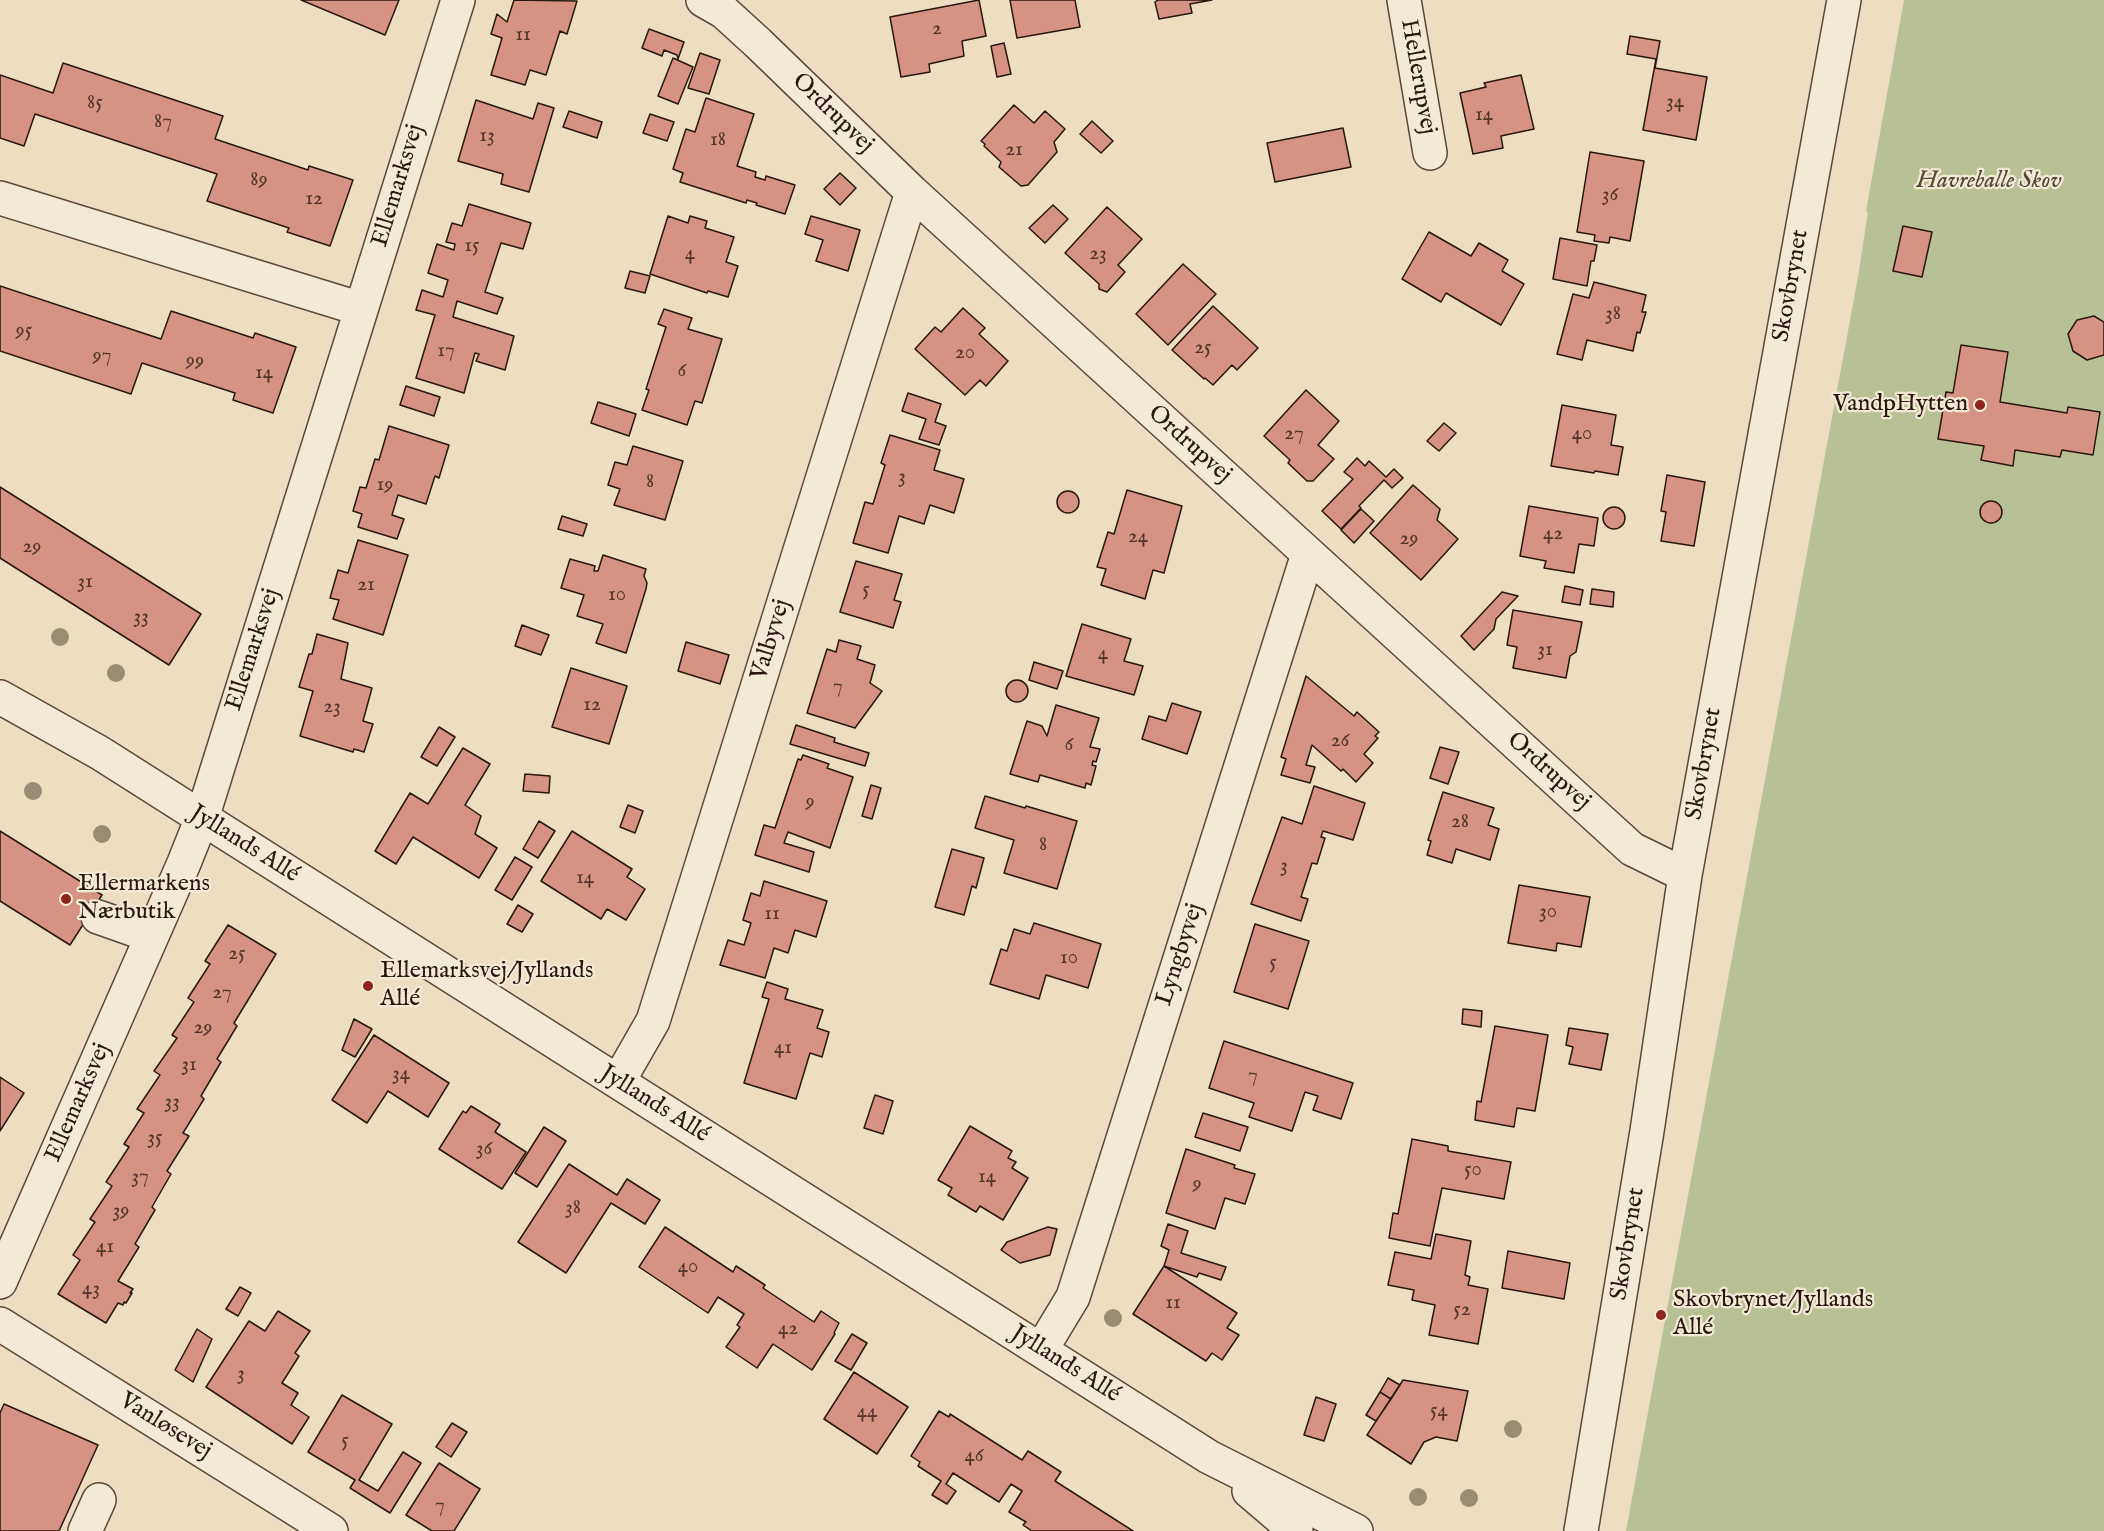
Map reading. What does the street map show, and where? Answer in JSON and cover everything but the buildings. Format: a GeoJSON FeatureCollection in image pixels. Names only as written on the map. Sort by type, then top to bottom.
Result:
{"type":"FeatureCollection","features":[{"type":"Feature","properties":{"kind":"street","name":"Ellemarksvej"},"geometry":{"type":"LineString","coordinates":[[2,1269],[152,936],[202,818],[458,0]]}},
{"type":"Feature","properties":{"kind":"street","name":"Hellerupvej"},"geometry":{"type":"LineString","coordinates":[[1404,0],[1430,153]]}},
{"type":"Feature","properties":{"kind":"street","name":"Skovbrynet"},"geometry":{"type":"LineString","coordinates":[[1581,1531],[1645,1143],[1685,875],[1844,0]]}},
{"type":"Feature","properties":{"kind":"street","name":"Ordrupvej"},"geometry":{"type":"LineString","coordinates":[[722,4],[912,192],[1632,849],[1650,860],[1685,875]]}},
{"type":"Feature","properties":{"kind":"street","name":"Valbyvej"},"geometry":{"type":"LineString","coordinates":[[618,1082],[653,1020],[912,192]]}},
{"type":"Feature","properties":{"kind":"street"},"geometry":{"type":"LineString","coordinates":[[0,198],[361,309]]}},
{"type":"Feature","properties":{"kind":"street","name":"Lyngbyvej"},"geometry":{"type":"LineString","coordinates":[[1041,1350],[1073,1296],[1308,554]]}},
{"type":"Feature","properties":{"kind":"street","name":"Jyllands Allé"},"geometry":{"type":"LineString","coordinates":[[0,682],[100,753],[1209,1457],[1356,1531]]}},
{"type":"Feature","properties":{"kind":"street","name":"Jyllands Allé"},"geometry":{"type":"LineString","coordinates":[[0,697],[100,753]]}},
{"type":"Feature","properties":{"kind":"street"},"geometry":{"type":"LineString","coordinates":[[98,917],[152,936]]}},
{"type":"Feature","properties":{"kind":"street","name":"Vanløsevej"},"geometry":{"type":"LineString","coordinates":[[0,1324],[331,1531]]}},
{"type":"Feature","properties":{"kind":"street","name":"Jyllands Allé"},"geometry":{"type":"LineString","coordinates":[[1209,1457],[1296,1531]]}},
{"type":"Feature","properties":{"kind":"street"},"geometry":{"type":"LineString","coordinates":[[85,1531],[99,1500]]}},
{"type":"Feature","properties":{"kind":"green space","name":"Havreballe Skov"},"geometry":{"type":"Polygon","coordinates":[[[1904,0],[2104,0],[2104,1531],[1626,1531],[1858,277],[1868,212],[1866,211],[1904,0]]]}},
{"type":"Feature","properties":{"kind":"place","name":"VandpHytten"},"geometry":{"type":"Point","coordinates":[1980,405]}},
{"type":"Feature","properties":{"kind":"place","name":"Ellermarkens Nærbutik"},"geometry":{"type":"Point","coordinates":[66,899]}},
{"type":"Feature","properties":{"kind":"place","name":"Ellemarksvej/Jyllands Allé"},"geometry":{"type":"Point","coordinates":[368,986]}},
{"type":"Feature","properties":{"kind":"place","name":"Skovbrynet/Jyllands Allé"},"geometry":{"type":"Point","coordinates":[1661,1315]}}]}
